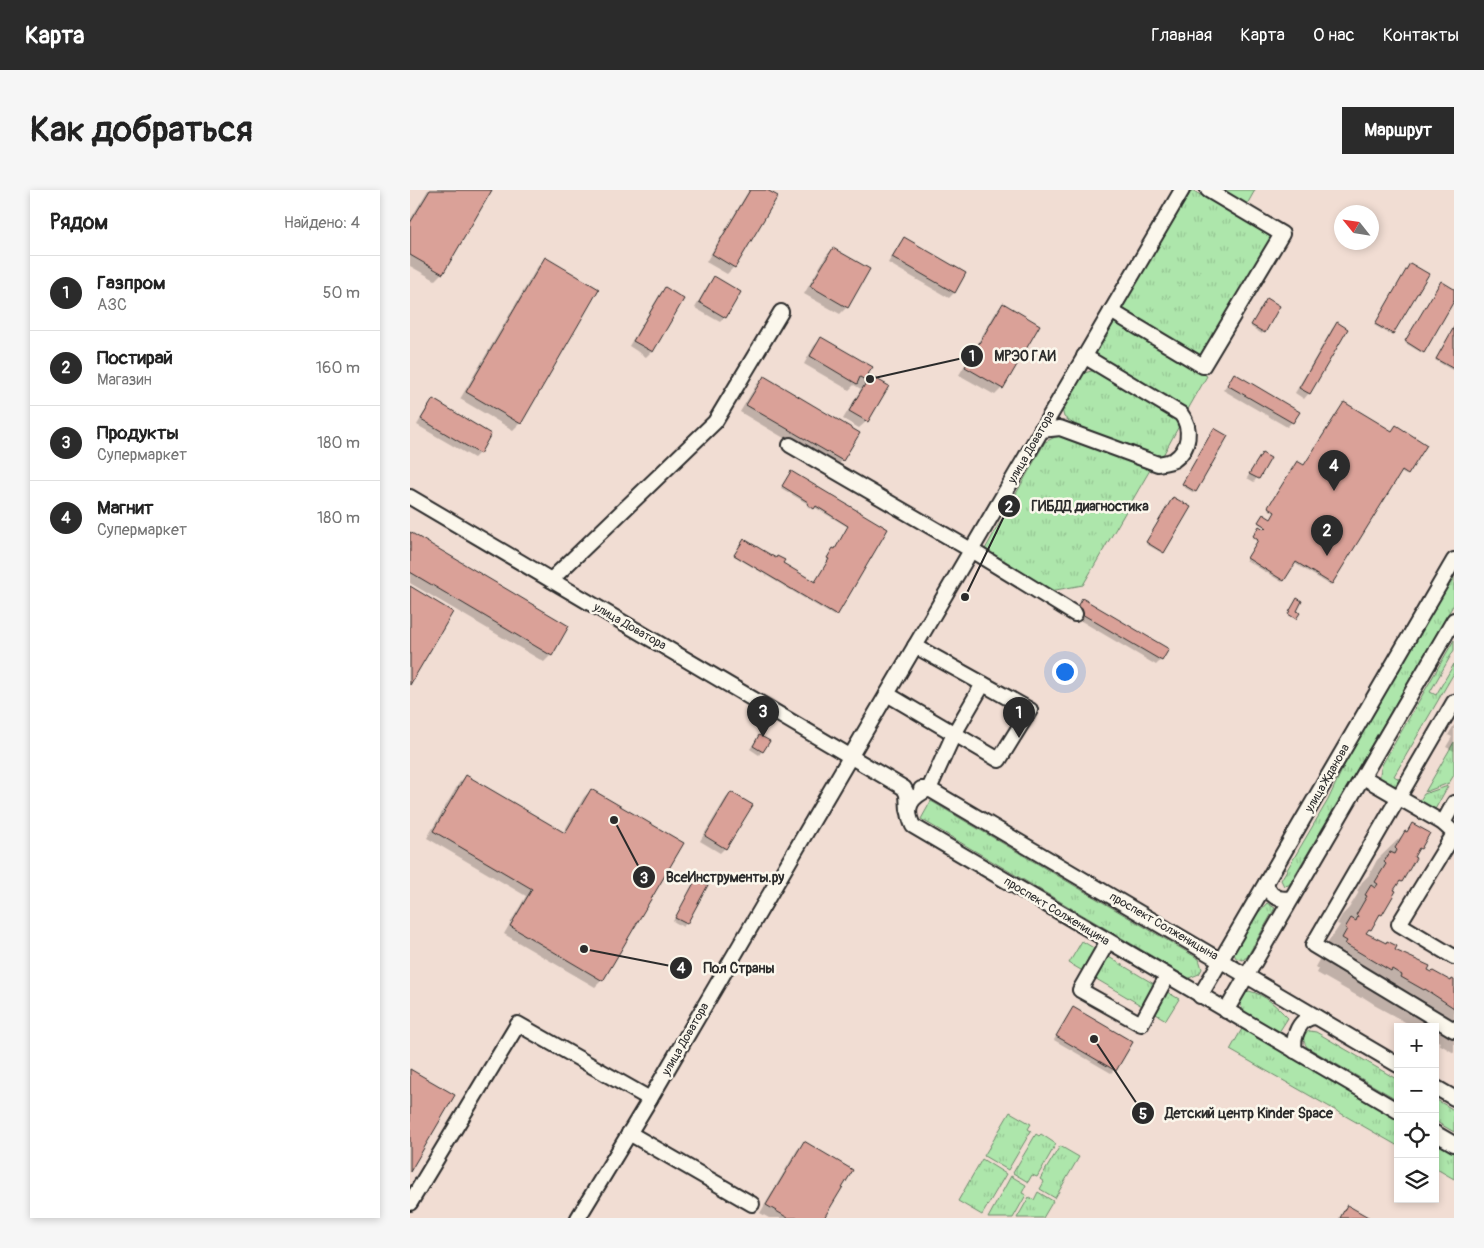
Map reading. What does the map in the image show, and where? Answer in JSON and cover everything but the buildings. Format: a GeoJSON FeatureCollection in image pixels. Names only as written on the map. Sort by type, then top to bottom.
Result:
{"type":"FeatureCollection","features":[{"type":"Feature","properties":{"kind":"street","name":"улица Доватора"},"geometry":{"type":"LineString","coordinates":[[578,1218],[650,1099],[1182,190]]}},
{"type":"Feature","properties":{"kind":"street"},"geometry":{"type":"LineString","coordinates":[[1111,310],[1203,366],[1282,234],[1208,190]]}},
{"type":"Feature","properties":{"kind":"street"},"geometry":{"type":"LineString","coordinates":[[551,580],[715,422],[781,312]]}},
{"type":"Feature","properties":{"kind":"street"},"geometry":{"type":"LineString","coordinates":[[1040,430],[1060,428],[1158,464],[1173,460],[1185,448],[1189,434],[1186,420],[1181,414],[1084,356]]}},
{"type":"Feature","properties":{"kind":"street"},"geometry":{"type":"LineString","coordinates":[[790,445],[971,550],[1075,614]]}},
{"type":"Feature","properties":{"kind":"street","name":"улица Доватора"},"geometry":{"type":"LineString","coordinates":[[410,497],[851,756]]}},
{"type":"Feature","properties":{"kind":"street","name":"улица Жданова"},"geometry":{"type":"LineString","coordinates":[[1200,996],[1454,560]]}},
{"type":"Feature","properties":{"kind":"street"},"geometry":{"type":"LineString","coordinates":[[1226,1011],[1454,620]]}},
{"type":"Feature","properties":{"kind":"street"},"geometry":{"type":"LineString","coordinates":[[887,694],[999,760],[1030,710],[915,646]]}},
{"type":"Feature","properties":{"kind":"street"},"geometry":{"type":"LineString","coordinates":[[908,810],[917,796],[929,789],[954,734],[983,684]]}},
{"type":"Feature","properties":{"kind":"street"},"geometry":{"type":"LineString","coordinates":[[1454,702],[1449,721],[1398,797],[1313,945],[1454,1030]]}},
{"type":"Feature","properties":{"kind":"street","name":"проспект Солженицына"},"geometry":{"type":"LineString","coordinates":[[851,756],[904,788],[929,789],[1394,1063]]}},
{"type":"Feature","properties":{"kind":"street"},"geometry":{"type":"LineString","coordinates":[[1363,777],[1443,822],[1454,833],[1399,924],[1454,957]]}},
{"type":"Feature","properties":{"kind":"street"},"geometry":{"type":"LineString","coordinates":[[904,788],[907,794],[908,810]]}},
{"type":"Feature","properties":{"kind":"street"},"geometry":{"type":"LineString","coordinates":[[1443,822],[1454,803]]}},
{"type":"Feature","properties":{"kind":"street","name":"проспект Солженицина"},"geometry":{"type":"LineString","coordinates":[[908,810],[913,826],[1200,996]]}},
{"type":"Feature","properties":{"kind":"street"},"geometry":{"type":"LineString","coordinates":[[1266,883],[1274,898],[1291,898]]}},
{"type":"Feature","properties":{"kind":"street"},"geometry":{"type":"LineString","coordinates":[[1108,941],[1080,990],[1141,1024],[1168,976]]}},
{"type":"Feature","properties":{"kind":"street"},"geometry":{"type":"LineString","coordinates":[[1200,996],[1394,1109]]}},
{"type":"Feature","properties":{"kind":"street"},"geometry":{"type":"LineString","coordinates":[[1295,1051],[1294,1040],[1298,1029],[1306,1020],[1316,1016]]}},
{"type":"Feature","properties":{"kind":"street"},"geometry":{"type":"LineString","coordinates":[[410,1203],[518,1024],[650,1099]]}},
{"type":"Feature","properties":{"kind":"street"},"geometry":{"type":"LineString","coordinates":[[1439,1089],[1454,1098]]}},
{"type":"Feature","properties":{"kind":"street"},"geometry":{"type":"LineString","coordinates":[[629,1133],[752,1204]]}},
{"type":"Feature","properties":{"kind":"street"},"geometry":{"type":"LineString","coordinates":[[1439,1135],[1454,1144]]}},
{"type":"Feature","properties":{"kind":"green space"},"geometry":{"type":"Polygon","coordinates":[[[1192,190],[1272,237],[1201,356],[1121,308],[1192,190]]]}},
{"type":"Feature","properties":{"kind":"green space"},"geometry":{"type":"Polygon","coordinates":[[[1215,190],[1255,190],[1245,208],[1215,190]]]}},
{"type":"Feature","properties":{"kind":"green space"},"geometry":{"type":"Polygon","coordinates":[[[1114,322],[1207,376],[1187,411],[1093,357],[1114,322]]]}},
{"type":"Feature","properties":{"kind":"green space"},"geometry":{"type":"Polygon","coordinates":[[[1095,370],[1173,415],[1179,426],[1162,457],[1151,458],[1080,429],[1064,417],[1062,409],[1084,373],[1095,370]]]}},
{"type":"Feature","properties":{"kind":"green space"},"geometry":{"type":"Polygon","coordinates":[[[1062,436],[1150,470],[1083,585],[1050,591],[984,551],[1045,442],[1062,436]]]}},
{"type":"Feature","properties":{"kind":"green space"},"geometry":{"type":"Polygon","coordinates":[[[1454,576],[1454,604],[1289,885],[1284,886],[1281,880],[1328,800],[1349,755],[1454,576]]]}},
{"type":"Feature","properties":{"kind":"green space"},"geometry":{"type":"Polygon","coordinates":[[[1454,640],[1454,650],[1430,692],[1436,695],[1454,664],[1454,673],[1394,776],[1402,781],[1398,789],[1388,787],[1380,779],[1382,765],[1454,640]]]}},
{"type":"Feature","properties":{"kind":"green space"},"geometry":{"type":"Polygon","coordinates":[[[1454,742],[1454,775],[1449,783],[1425,792],[1454,742]]]}},
{"type":"Feature","properties":{"kind":"green space"},"geometry":{"type":"Polygon","coordinates":[[[1448,786],[1433,813],[1418,804],[1424,794],[1448,786]]]}},
{"type":"Feature","properties":{"kind":"green space"},"geometry":{"type":"Polygon","coordinates":[[[931,801],[1199,959],[1202,969],[1199,974],[1189,978],[921,819],[931,801]]]}},
{"type":"Feature","properties":{"kind":"green space"},"geometry":{"type":"Polygon","coordinates":[[[1267,903],[1275,908],[1247,957],[1243,960],[1236,958],[1234,949],[1250,922],[1267,903]]]}},
{"type":"Feature","properties":{"kind":"green space"},"geometry":{"type":"Polygon","coordinates":[[[1082,941],[1179,999],[1166,1020],[1069,963],[1082,941]]]}},
{"type":"Feature","properties":{"kind":"green space"},"geometry":{"type":"Polygon","coordinates":[[[1249,991],[1266,998],[1288,1018],[1279,1032],[1245,1012],[1240,1003],[1244,995],[1249,991]]]}},
{"type":"Feature","properties":{"kind":"green space"},"geometry":{"type":"Polygon","coordinates":[[[1243,1027],[1394,1115],[1394,1144],[1230,1050],[1243,1027]]]}},
{"type":"Feature","properties":{"kind":"green space"},"geometry":{"type":"Polygon","coordinates":[[[1307,1032],[1316,1032],[1394,1078],[1394,1098],[1307,1047],[1304,1038],[1307,1032]]]}},
{"type":"Feature","properties":{"kind":"green space"},"geometry":{"type":"Polygon","coordinates":[[[1439,1101],[1454,1110],[1454,1132],[1439,1123],[1439,1101]]]}},
{"type":"Feature","properties":{"kind":"green space"},"geometry":{"type":"Polygon","coordinates":[[[1010,1112],[1031,1124],[1028,1129],[1031,1131],[1008,1170],[984,1156],[1010,1112]]]}},
{"type":"Feature","properties":{"kind":"green space"},"geometry":{"type":"Polygon","coordinates":[[[1036,1134],[1039,1136],[1041,1134],[1056,1144],[1037,1177],[1032,1175],[1028,1182],[1013,1173],[1036,1134]]]}},
{"type":"Feature","properties":{"kind":"green space"},"geometry":{"type":"Polygon","coordinates":[[[1439,1141],[1454,1150],[1454,1179],[1439,1170],[1439,1141]]]}},
{"type":"Feature","properties":{"kind":"green space"},"geometry":{"type":"Polygon","coordinates":[[[1060,1146],[1079,1157],[1055,1198],[1040,1189],[1044,1182],[1040,1179],[1060,1146]]]}},
{"type":"Feature","properties":{"kind":"green space"},"geometry":{"type":"Polygon","coordinates":[[[982,1159],[1006,1174],[982,1215],[958,1201],[982,1159]]]}},
{"type":"Feature","properties":{"kind":"green space"},"geometry":{"type":"Polygon","coordinates":[[[1011,1176],[1026,1185],[1022,1193],[1026,1195],[1013,1218],[988,1218],[1011,1176]]]}},
{"type":"Feature","properties":{"kind":"green space"},"geometry":{"type":"Polygon","coordinates":[[[1038,1192],[1053,1201],[1043,1218],[1017,1218],[1029,1197],[1034,1200],[1038,1192]]]}},
{"type":"Feature","properties":{"kind":"place","name":"МРЭО ГАИ"},"geometry":{"type":"Point","coordinates":[870,379]}},
{"type":"Feature","properties":{"kind":"place","name":"Магнит"},"geometry":{"type":"Point","coordinates":[1334,491]}},
{"type":"Feature","properties":{"kind":"place","name":"Постирай"},"geometry":{"type":"Point","coordinates":[1327,556]}},
{"type":"Feature","properties":{"kind":"place","name":"ГИБДД диагностика"},"geometry":{"type":"Point","coordinates":[965,597]}},
{"type":"Feature","properties":{"kind":"place","name":"Продукты"},"geometry":{"type":"Point","coordinates":[763,737]}},
{"type":"Feature","properties":{"kind":"place","name":"Газпром"},"geometry":{"type":"Point","coordinates":[1019,738]}},
{"type":"Feature","properties":{"kind":"place","name":"ВсеИнструменты.ру"},"geometry":{"type":"Point","coordinates":[614,820]}},
{"type":"Feature","properties":{"kind":"place","name":"Пол Страны"},"geometry":{"type":"Point","coordinates":[584,949]}},
{"type":"Feature","properties":{"kind":"place","name":"Детский центр Kinder Space"},"geometry":{"type":"Point","coordinates":[1094,1039]}}]}
